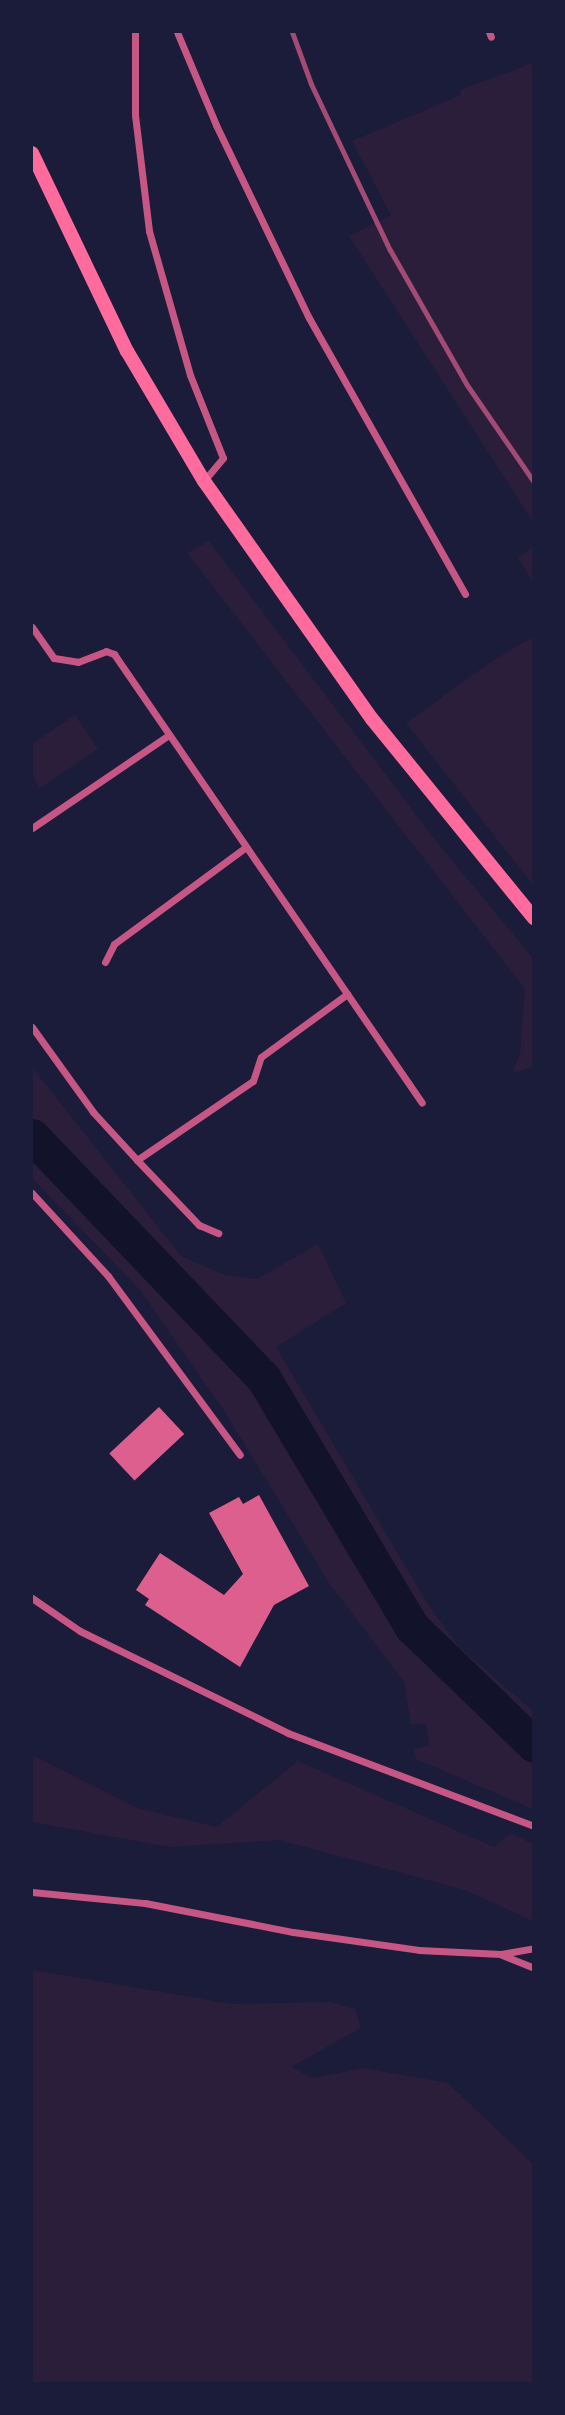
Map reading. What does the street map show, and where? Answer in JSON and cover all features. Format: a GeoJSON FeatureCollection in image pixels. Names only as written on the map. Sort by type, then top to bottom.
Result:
{"type":"FeatureCollection","features":[{"type":"Feature","properties":{"kind":"main road"},"geometry":{"type":"LineString","coordinates":[[32,153],[127,351],[204,481],[372,719],[534,918]]}},
{"type":"Feature","properties":{"kind":"street"},"geometry":{"type":"LineString","coordinates":[[135,32],[135,115],[149,230],[190,375],[223,458],[204,481]]}},
{"type":"Feature","properties":{"kind":"street"},"geometry":{"type":"LineString","coordinates":[[177,32],[216,125],[309,317],[465,594]]}},
{"type":"Feature","properties":{"kind":"street"},"geometry":{"type":"LineString","coordinates":[[32,627],[54,658],[78,662],[106,651],[114,654],[422,1103]]}},
{"type":"Feature","properties":{"kind":"street"},"geometry":{"type":"LineString","coordinates":[[32,828],[169,735]]}},
{"type":"Feature","properties":{"kind":"street"},"geometry":{"type":"LineString","coordinates":[[106,961],[114,944],[246,847]]}},
{"type":"Feature","properties":{"kind":"street"},"geometry":{"type":"LineString","coordinates":[[137,1160],[253,1082],[261,1057],[347,994]]}},
{"type":"Feature","properties":{"kind":"street"},"geometry":{"type":"LineString","coordinates":[[32,1027],[93,1112],[200,1225],[218,1233]]}},
{"type":"Feature","properties":{"kind":"street"},"geometry":{"type":"LineString","coordinates":[[32,1194],[108,1276],[240,1455]]}},
{"type":"Feature","properties":{"kind":"street"},"geometry":{"type":"LineString","coordinates":[[32,1598],[80,1630],[288,1733],[534,1825]]}},
{"type":"Feature","properties":{"kind":"street"},"geometry":{"type":"LineString","coordinates":[[32,1892],[145,1903],[293,1932],[419,1950],[501,1954],[534,1948]]}},
{"type":"Feature","properties":{"kind":"street"},"geometry":{"type":"LineString","coordinates":[[501,1954],[534,1968]]}},
{"type":"Feature","properties":{"kind":"shaded area"},"geometry":{"type":"Polygon","coordinates":[[[533,63],[533,522],[349,236],[391,215],[352,141],[461,95],[460,90],[533,63]]]}},
{"type":"Feature","properties":{"kind":"shaded area"},"geometry":{"type":"Polygon","coordinates":[[[209,541],[435,840],[533,958],[533,1067],[512,1073],[520,1054],[525,989],[187,553],[209,541]]]}},
{"type":"Feature","properties":{"kind":"shaded area"},"geometry":{"type":"Polygon","coordinates":[[[533,546],[533,582],[518,558],[533,546]]]}},
{"type":"Feature","properties":{"kind":"shaded area"},"geometry":{"type":"Polygon","coordinates":[[[533,637],[533,885],[406,723],[495,659],[533,637]]]}},
{"type":"Feature","properties":{"kind":"shaded area"},"geometry":{"type":"Polygon","coordinates":[[[75,715],[98,749],[40,788],[32,775],[32,744],[75,715]]]}},
{"type":"Feature","properties":{"kind":"shaded area"},"geometry":{"type":"Polygon","coordinates":[[[32,1067],[181,1256],[225,1275],[257,1279],[318,1244],[346,1303],[276,1347],[427,1603],[459,1647],[533,1711],[533,1809],[416,1759],[414,1749],[429,1746],[426,1723],[411,1725],[404,1682],[329,1583],[225,1412],[140,1290],[32,1178],[32,1067]]]}},
{"type":"Feature","properties":{"kind":"shaded area"},"geometry":{"type":"Polygon","coordinates":[[[32,1755],[137,1808],[217,1827],[298,1761],[494,1847],[511,1833],[533,1844],[533,1921],[465,1890],[279,1840],[169,1847],[32,1822],[32,1755]]]}},
{"type":"Feature","properties":{"kind":"shaded area"},"geometry":{"type":"Polygon","coordinates":[[[32,1970],[233,2004],[330,2002],[355,2009],[361,2028],[291,2067],[313,2078],[363,2068],[448,2083],[533,2164],[533,2383],[32,2383],[32,1970]]]}},
{"type":"Feature","properties":{"kind":"building"},"geometry":{"type":"Polygon","coordinates":[[[159,1407],[184,1434],[135,1480],[109,1453],[159,1407]]]}},
{"type":"Feature","properties":{"kind":"building"},"geometry":{"type":"Polygon","coordinates":[[[259,1495],[309,1586],[274,1605],[240,1667],[145,1605],[149,1599],[136,1590],[160,1553],[224,1595],[243,1574],[209,1513],[239,1497],[243,1504],[259,1495]]]}},
{"type":"Feature","properties":{"kind":"waterway"},"geometry":{"type":"LineString","coordinates":[[32,1136],[264,1379],[412,1627],[534,1745]]}},
{"type":"Feature","properties":{"kind":"railway"},"geometry":{"type":"LineString","coordinates":[[292,32],[311,84],[390,250],[467,385],[534,482]]}}]}
